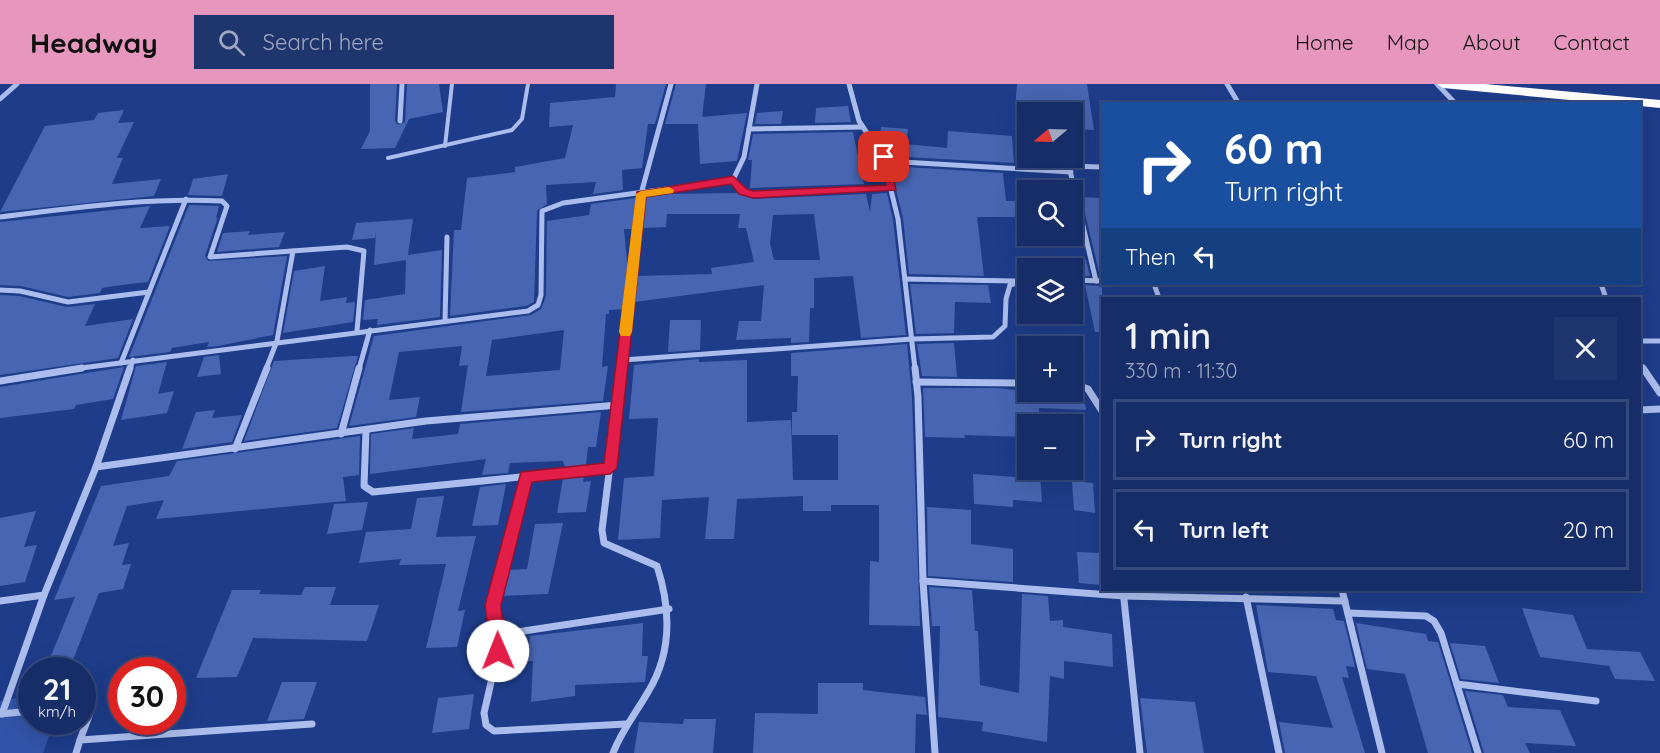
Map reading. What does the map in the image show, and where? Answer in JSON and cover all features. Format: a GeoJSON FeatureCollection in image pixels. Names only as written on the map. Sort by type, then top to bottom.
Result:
{"type":"FeatureCollection","features":[{"type":"Feature","properties":{"kind":"highway"},"geometry":{"type":"LineString","coordinates":[[1443,84],[1638,102]]}},
{"type":"Feature","properties":{"kind":"highway"},"geometry":{"type":"LineString","coordinates":[[1553,84],[1660,93]]}},
{"type":"Feature","properties":{"kind":"highway"},"geometry":{"type":"LineString","coordinates":[[1641,102],[1660,104]]}},
{"type":"Feature","properties":{"kind":"street"},"geometry":{"type":"LineString","coordinates":[[0,99],[17,84]]}},
{"type":"Feature","properties":{"kind":"street"},"geometry":{"type":"LineString","coordinates":[[400,122],[402,84]]}},
{"type":"Feature","properties":{"kind":"street"},"geometry":{"type":"LineString","coordinates":[[613,753],[626,724],[654,684],[662,656],[669,609],[657,566],[643,558],[617,552],[604,543],[602,530],[641,194],[671,84]]}},
{"type":"Feature","properties":{"kind":"street"},"geometry":{"type":"LineString","coordinates":[[733,180],[744,157],[757,84]]}},
{"type":"Feature","properties":{"kind":"street"},"geometry":{"type":"LineString","coordinates":[[849,84],[854,106],[863,127],[885,161],[892,188],[905,279],[916,382],[923,581],[935,753]]}},
{"type":"Feature","properties":{"kind":"street"},"geometry":{"type":"LineString","coordinates":[[1227,84],[1238,102]]}},
{"type":"Feature","properties":{"kind":"street"},"geometry":{"type":"LineString","coordinates":[[1437,84],[1454,102]]}},
{"type":"Feature","properties":{"kind":"street"},"geometry":{"type":"LineString","coordinates":[[749,129],[863,127]]}},
{"type":"Feature","properties":{"kind":"street"},"geometry":{"type":"LineString","coordinates":[[885,161],[1069,169],[1101,167]]}},
{"type":"Feature","properties":{"kind":"street"},"geometry":{"type":"LineString","coordinates":[[1069,169],[1099,281],[1083,280]]}},
{"type":"Feature","properties":{"kind":"street"},"geometry":{"type":"LineString","coordinates":[[0,381],[133,360],[528,311],[538,305],[542,211],[563,203],[733,180]]}},
{"type":"Feature","properties":{"kind":"street"},"geometry":{"type":"LineString","coordinates":[[733,180],[743,192],[753,195],[892,188]]}},
{"type":"Feature","properties":{"kind":"street"},"geometry":{"type":"LineString","coordinates":[[0,217],[104,204],[186,199],[222,201],[227,206],[210,257],[348,247],[364,251],[357,331]]}},
{"type":"Feature","properties":{"kind":"street"},"geometry":{"type":"LineString","coordinates":[[121,363],[186,199]]}},
{"type":"Feature","properties":{"kind":"street"},"geometry":{"type":"LineString","coordinates":[[445,321],[447,237]]}},
{"type":"Feature","properties":{"kind":"street"},"geometry":{"type":"LineString","coordinates":[[235,449],[277,341],[293,251]]}},
{"type":"Feature","properties":{"kind":"street"},"geometry":{"type":"LineString","coordinates":[[905,279],[1017,281]]}},
{"type":"Feature","properties":{"kind":"street"},"geometry":{"type":"LineString","coordinates":[[623,360],[912,339],[981,339],[1003,333],[1007,326],[1006,291],[1010,285],[1017,282]]}},
{"type":"Feature","properties":{"kind":"street"},"geometry":{"type":"LineString","coordinates":[[0,290],[31,291],[58,302],[148,292]]}},
{"type":"Feature","properties":{"kind":"street"},"geometry":{"type":"LineString","coordinates":[[341,434],[370,330]]}},
{"type":"Feature","properties":{"kind":"street"},"geometry":{"type":"LineString","coordinates":[[1641,341],[1660,341]]}},
{"type":"Feature","properties":{"kind":"street"},"geometry":{"type":"LineString","coordinates":[[18,712],[1,714],[44,595],[96,467],[133,360]]}},
{"type":"Feature","properties":{"kind":"street"},"geometry":{"type":"LineString","coordinates":[[1641,365],[1660,393]]}},
{"type":"Feature","properties":{"kind":"street"},"geometry":{"type":"LineString","coordinates":[[916,382],[1017,383]]}},
{"type":"Feature","properties":{"kind":"street"},"geometry":{"type":"LineString","coordinates":[[1083,384],[1091,389],[1101,409]]}},
{"type":"Feature","properties":{"kind":"street"},"geometry":{"type":"LineString","coordinates":[[96,467],[464,417],[618,405]]}},
{"type":"Feature","properties":{"kind":"street"},"geometry":{"type":"LineString","coordinates":[[1641,410],[1660,410]]}},
{"type":"Feature","properties":{"kind":"street"},"geometry":{"type":"LineString","coordinates":[[366,430],[364,486],[373,492],[610,468]]}},
{"type":"Feature","properties":{"kind":"street"},"geometry":{"type":"LineString","coordinates":[[526,476],[493,605],[495,620],[503,630],[517,632],[669,609]]}},
{"type":"Feature","properties":{"kind":"street"},"geometry":{"type":"LineString","coordinates":[[923,581],[1123,593],[1250,595],[1345,602]]}},
{"type":"Feature","properties":{"kind":"street"},"geometry":{"type":"LineString","coordinates":[[1342,591],[1382,753]]}},
{"type":"Feature","properties":{"kind":"street"},"geometry":{"type":"LineString","coordinates":[[1123,593],[1140,753]]}},
{"type":"Feature","properties":{"kind":"street"},"geometry":{"type":"LineString","coordinates":[[0,601],[44,595]]}},
{"type":"Feature","properties":{"kind":"street"},"geometry":{"type":"LineString","coordinates":[[1250,595],[1279,753]]}},
{"type":"Feature","properties":{"kind":"street"},"geometry":{"type":"LineString","coordinates":[[1348,613],[1426,616],[1434,621],[1441,633],[1478,753]]}},
{"type":"Feature","properties":{"kind":"street"},"geometry":{"type":"LineString","coordinates":[[503,630],[484,713],[486,725],[494,731],[626,724]]}},
{"type":"Feature","properties":{"kind":"street"},"geometry":{"type":"LineString","coordinates":[[1456,684],[1596,701]]}},
{"type":"Feature","properties":{"kind":"street"},"geometry":{"type":"LineString","coordinates":[[80,740],[312,724]]}},
{"type":"Feature","properties":{"kind":"street"},"geometry":{"type":"LineString","coordinates":[[76,753],[82,735]]}},
{"type":"Feature","properties":{"kind":"lane"},"geometry":{"type":"LineString","coordinates":[[445,146],[452,84]]}},
{"type":"Feature","properties":{"kind":"lane"},"geometry":{"type":"LineString","coordinates":[[388,158],[512,130],[522,119],[528,84]]}},
{"type":"Feature","properties":{"kind":"shaded area"},"geometry":{"type":"Polygon","coordinates":[[[18,698],[18,735],[49,735],[43,753],[0,753],[0,701],[18,698]]]}},
{"type":"Feature","properties":{"kind":"building"},"geometry":{"type":"Polygon","coordinates":[[[370,84],[397,84],[395,121],[398,125],[405,122],[407,84],[439,84],[443,112],[409,119],[395,148],[361,149],[370,131],[370,84]]]}},
{"type":"Feature","properties":{"kind":"building"},"geometry":{"type":"Polygon","coordinates":[[[616,84],[666,84],[655,124],[648,124],[642,168],[622,170],[623,190],[593,194],[596,182],[546,185],[547,204],[537,211],[534,302],[526,306],[450,316],[454,230],[461,230],[467,178],[515,172],[515,167],[565,158],[573,125],[549,127],[550,103],[615,97],[616,84]]]}},
{"type":"Feature","properties":{"kind":"building"},"geometry":{"type":"Polygon","coordinates":[[[676,84],[706,84],[702,117],[747,113],[737,161],[700,164],[698,124],[665,124],[676,84]]]}},
{"type":"Feature","properties":{"kind":"building"},"geometry":{"type":"Polygon","coordinates":[[[1017,84],[1087,84],[1094,130],[1083,130],[1083,102],[1017,102],[1017,110],[1015,110],[1017,84]]]}},
{"type":"Feature","properties":{"kind":"building"},"geometry":{"type":"Polygon","coordinates":[[[848,106],[851,122],[815,123],[816,108],[848,106]]]}},
{"type":"Feature","properties":{"kind":"building"},"geometry":{"type":"Polygon","coordinates":[[[124,110],[118,123],[134,122],[117,158],[123,158],[112,184],[161,179],[154,196],[0,212],[45,126],[94,120],[98,113],[124,110]]]}},
{"type":"Feature","properties":{"kind":"building"},"geometry":{"type":"Polygon","coordinates":[[[783,111],[781,124],[755,124],[757,113],[783,111]]]}},
{"type":"Feature","properties":{"kind":"building"},"geometry":{"type":"Polygon","coordinates":[[[881,127],[908,129],[906,144],[947,148],[948,131],[1012,136],[1014,163],[888,156],[879,142],[881,127]]]}},
{"type":"Feature","properties":{"kind":"building"},"geometry":{"type":"Polygon","coordinates":[[[853,132],[864,184],[750,188],[752,160],[748,160],[753,134],[853,132]]]}},
{"type":"Feature","properties":{"kind":"building"},"geometry":{"type":"Polygon","coordinates":[[[890,166],[1003,173],[1006,201],[1016,201],[1017,206],[1017,217],[977,217],[984,276],[909,274],[903,218],[890,166]]]}},
{"type":"Feature","properties":{"kind":"building"},"geometry":{"type":"Polygon","coordinates":[[[228,174],[222,196],[188,195],[193,179],[228,174]]]}},
{"type":"Feature","properties":{"kind":"building"},"geometry":{"type":"Polygon","coordinates":[[[738,193],[753,199],[866,194],[870,212],[872,194],[887,193],[893,220],[906,335],[861,338],[853,276],[814,278],[814,308],[810,308],[809,342],[791,343],[791,338],[736,340],[739,321],[761,321],[764,285],[634,302],[637,276],[712,274],[711,268],[754,262],[746,228],[738,228],[740,214],[667,214],[666,227],[642,228],[646,197],[668,194],[738,193]],[[814,214],[773,215],[770,244],[774,260],[820,260],[814,214]]]}},
{"type":"Feature","properties":{"kind":"building"},"geometry":{"type":"Polygon","coordinates":[[[1083,197],[1101,198],[1101,276],[1083,205],[1083,197]]]}},
{"type":"Feature","properties":{"kind":"building"},"geometry":{"type":"Polygon","coordinates":[[[636,198],[632,229],[624,229],[628,271],[624,309],[609,310],[609,314],[606,314],[602,367],[608,366],[603,401],[461,412],[468,365],[459,366],[462,346],[399,352],[389,400],[420,397],[416,417],[349,426],[374,336],[531,315],[541,309],[546,296],[547,214],[547,221],[589,215],[591,204],[636,198]],[[564,330],[492,340],[486,376],[560,370],[564,330]]]}},
{"type":"Feature","properties":{"kind":"building"},"geometry":{"type":"Polygon","coordinates":[[[189,205],[219,206],[216,218],[218,217],[205,256],[208,261],[287,256],[273,335],[207,347],[209,342],[172,348],[170,352],[129,357],[189,205]]]}},
{"type":"Feature","properties":{"kind":"building"},"geometry":{"type":"Polygon","coordinates":[[[150,206],[140,228],[170,226],[148,282],[102,288],[100,293],[68,297],[21,286],[0,285],[0,222],[150,206]]]}},
{"type":"Feature","properties":{"kind":"building"},"geometry":{"type":"Polygon","coordinates":[[[413,219],[408,255],[442,250],[440,317],[377,325],[378,319],[363,320],[365,300],[405,294],[406,260],[374,265],[376,232],[375,238],[352,240],[356,223],[413,219]]]}},
{"type":"Feature","properties":{"kind":"building"},"geometry":{"type":"Polygon","coordinates":[[[250,231],[248,235],[285,232],[279,247],[217,252],[223,233],[250,231]]]}},
{"type":"Feature","properties":{"kind":"building"},"geometry":{"type":"Polygon","coordinates":[[[1083,260],[1086,260],[1090,276],[1083,276],[1083,260]]]}},
{"type":"Feature","properties":{"kind":"building"},"geometry":{"type":"Polygon","coordinates":[[[325,266],[320,301],[347,297],[346,303],[355,302],[353,322],[283,333],[294,271],[325,266]]]}},
{"type":"Feature","properties":{"kind":"building"},"geometry":{"type":"Polygon","coordinates":[[[910,284],[988,285],[991,303],[955,302],[954,333],[916,334],[910,284]]]}},
{"type":"Feature","properties":{"kind":"building"},"geometry":{"type":"Polygon","coordinates":[[[1085,285],[1102,286],[1101,332],[1095,332],[1085,285]]]}},
{"type":"Feature","properties":{"kind":"building"},"geometry":{"type":"Polygon","coordinates":[[[0,295],[19,296],[67,307],[95,304],[85,326],[133,319],[118,358],[0,375],[0,295]]]}},
{"type":"Feature","properties":{"kind":"building"},"geometry":{"type":"Polygon","coordinates":[[[670,320],[701,320],[700,350],[668,352],[670,320]]]}},
{"type":"Feature","properties":{"kind":"building"},"geometry":{"type":"Polygon","coordinates":[[[954,343],[957,377],[922,376],[917,344],[954,343]]]}},
{"type":"Feature","properties":{"kind":"building"},"geometry":{"type":"Polygon","coordinates":[[[907,344],[912,397],[920,626],[869,625],[870,561],[879,562],[879,505],[831,505],[831,511],[803,511],[803,496],[737,499],[734,539],[705,539],[709,497],[662,500],[660,538],[618,540],[624,478],[654,476],[658,418],[629,419],[634,365],[699,359],[699,362],[747,360],[747,422],[791,420],[793,480],[838,480],[838,435],[792,435],[792,412],[797,412],[798,376],[791,376],[791,353],[907,344]]]}},
{"type":"Feature","properties":{"kind":"building"},"geometry":{"type":"Polygon","coordinates":[[[219,355],[221,374],[197,377],[204,357],[219,355]]]}},
{"type":"Feature","properties":{"kind":"building"},"geometry":{"type":"Polygon","coordinates":[[[358,356],[337,428],[244,441],[274,361],[358,356]]]}},
{"type":"Feature","properties":{"kind":"building"},"geometry":{"type":"Polygon","coordinates":[[[167,362],[158,394],[174,391],[167,413],[121,420],[136,366],[167,362]]]}},
{"type":"Feature","properties":{"kind":"building"},"geometry":{"type":"Polygon","coordinates":[[[124,367],[113,399],[76,405],[74,409],[0,418],[0,387],[124,367]]]}},
{"type":"Feature","properties":{"kind":"building"},"geometry":{"type":"Polygon","coordinates":[[[923,388],[1017,390],[1017,402],[1083,402],[1083,393],[1086,410],[1039,408],[1039,414],[1017,414],[1017,437],[964,435],[965,438],[925,437],[923,388]]]}},
{"type":"Feature","properties":{"kind":"building"},"geometry":{"type":"Polygon","coordinates":[[[215,410],[212,418],[242,415],[232,442],[182,449],[196,412],[215,410]]]}},
{"type":"Feature","properties":{"kind":"building"},"geometry":{"type":"Polygon","coordinates":[[[601,412],[596,447],[588,447],[586,465],[565,467],[563,461],[510,463],[508,473],[482,475],[486,459],[370,474],[371,434],[414,428],[412,439],[458,434],[460,424],[601,412]]]}},
{"type":"Feature","properties":{"kind":"building"},"geometry":{"type":"Polygon","coordinates":[[[360,436],[359,475],[343,477],[346,501],[156,519],[164,500],[127,506],[113,546],[129,543],[122,565],[131,564],[123,589],[99,593],[74,657],[50,657],[75,597],[54,600],[101,486],[169,476],[177,461],[360,436]]]}},
{"type":"Feature","properties":{"kind":"building"},"geometry":{"type":"Polygon","coordinates":[[[1017,472],[1017,480],[1040,480],[1042,502],[1013,500],[1013,507],[974,504],[973,474],[1016,477],[1017,472]]]}},
{"type":"Feature","properties":{"kind":"building"},"geometry":{"type":"Polygon","coordinates":[[[584,476],[583,482],[591,481],[586,512],[557,513],[563,478],[584,476]]]}},
{"type":"Feature","properties":{"kind":"building"},"geometry":{"type":"Polygon","coordinates":[[[1072,481],[1093,483],[1095,513],[1074,510],[1072,481]]]}},
{"type":"Feature","properties":{"kind":"building"},"geometry":{"type":"Polygon","coordinates":[[[506,484],[498,525],[472,526],[480,487],[506,484]]]}},
{"type":"Feature","properties":{"kind":"building"},"geometry":{"type":"Polygon","coordinates":[[[444,496],[436,537],[476,536],[458,611],[465,610],[457,647],[426,648],[446,564],[399,565],[401,559],[359,563],[366,532],[411,529],[417,498],[444,496]]]}},
{"type":"Feature","properties":{"kind":"building"},"geometry":{"type":"Polygon","coordinates":[[[368,502],[362,530],[327,534],[334,504],[368,502]]]}},
{"type":"Feature","properties":{"kind":"building"},"geometry":{"type":"Polygon","coordinates":[[[927,507],[971,510],[971,544],[1013,549],[1013,582],[928,576],[927,507]]]}},
{"type":"Feature","properties":{"kind":"building"},"geometry":{"type":"Polygon","coordinates":[[[36,511],[24,547],[37,545],[25,582],[0,586],[0,518],[36,511]]]}},
{"type":"Feature","properties":{"kind":"building"},"geometry":{"type":"Polygon","coordinates":[[[563,523],[548,594],[504,596],[509,570],[527,569],[535,524],[563,523]]]}},
{"type":"Feature","properties":{"kind":"building"},"geometry":{"type":"Polygon","coordinates":[[[1077,552],[1101,553],[1101,585],[1079,583],[1077,552]]]}},
{"type":"Feature","properties":{"kind":"building"},"geometry":{"type":"Polygon","coordinates":[[[305,587],[336,587],[330,605],[379,605],[367,641],[253,638],[237,677],[196,678],[232,590],[261,590],[259,594],[301,595],[305,587]]]}},
{"type":"Feature","properties":{"kind":"building"},"geometry":{"type":"Polygon","coordinates":[[[929,587],[972,590],[975,631],[978,631],[980,685],[1019,693],[1022,594],[1048,596],[1050,621],[1063,620],[1063,627],[1112,634],[1113,667],[1064,661],[1064,679],[1050,676],[1047,742],[982,731],[983,722],[938,717],[940,626],[932,626],[929,587]]]}},
{"type":"Feature","properties":{"kind":"building"},"geometry":{"type":"Polygon","coordinates":[[[1256,605],[1333,609],[1336,620],[1344,621],[1355,667],[1346,666],[1349,678],[1342,677],[1365,753],[1285,753],[1279,722],[1333,728],[1316,676],[1268,672],[1256,605]]]}},
{"type":"Feature","properties":{"kind":"building"},"geometry":{"type":"Polygon","coordinates":[[[1522,608],[1573,615],[1587,649],[1640,652],[1655,681],[1615,679],[1609,666],[1540,657],[1522,608]]]}},
{"type":"Feature","properties":{"kind":"building"},"geometry":{"type":"Polygon","coordinates":[[[643,623],[642,656],[648,656],[645,682],[575,685],[575,696],[531,702],[533,661],[527,661],[530,636],[643,623]]]}},
{"type":"Feature","properties":{"kind":"building"},"geometry":{"type":"Polygon","coordinates":[[[1356,623],[1426,634],[1428,641],[1438,642],[1472,753],[1428,753],[1405,674],[1367,669],[1356,623]]]}},
{"type":"Feature","properties":{"kind":"building"},"geometry":{"type":"Polygon","coordinates":[[[1450,643],[1485,646],[1499,683],[1461,679],[1450,643]]]}},
{"type":"Feature","properties":{"kind":"building"},"geometry":{"type":"Polygon","coordinates":[[[282,682],[317,682],[304,719],[267,721],[282,682]]]}},
{"type":"Feature","properties":{"kind":"building"},"geometry":{"type":"Polygon","coordinates":[[[818,683],[863,683],[863,690],[925,697],[927,715],[916,714],[915,753],[753,753],[755,713],[818,714],[818,683]]]}},
{"type":"Feature","properties":{"kind":"building"},"geometry":{"type":"Polygon","coordinates":[[[1465,691],[1503,695],[1508,707],[1560,710],[1576,746],[1525,743],[1530,753],[1484,753],[1465,691]]]}},
{"type":"Feature","properties":{"kind":"building"},"geometry":{"type":"Polygon","coordinates":[[[474,694],[469,729],[432,733],[438,698],[474,694]]]}},
{"type":"Feature","properties":{"kind":"building"},"geometry":{"type":"Polygon","coordinates":[[[1140,698],[1195,702],[1204,753],[1147,753],[1140,698]]]}},
{"type":"Feature","properties":{"kind":"building"},"geometry":{"type":"Polygon","coordinates":[[[684,719],[716,719],[713,753],[634,753],[639,722],[683,724],[684,719]]]}},
{"type":"Feature","properties":{"kind":"slow traffic"},"geometry":{"type":"LineString","coordinates":[[626,332],[641,194],[669,190]]}},
{"type":"Feature","properties":{"kind":"route"},"geometry":{"type":"LineString","coordinates":[[498,651],[503,630],[495,620],[493,605],[526,476],[610,468],[641,194],[733,180],[743,192],[753,195],[892,188],[884,157]]}}]}
